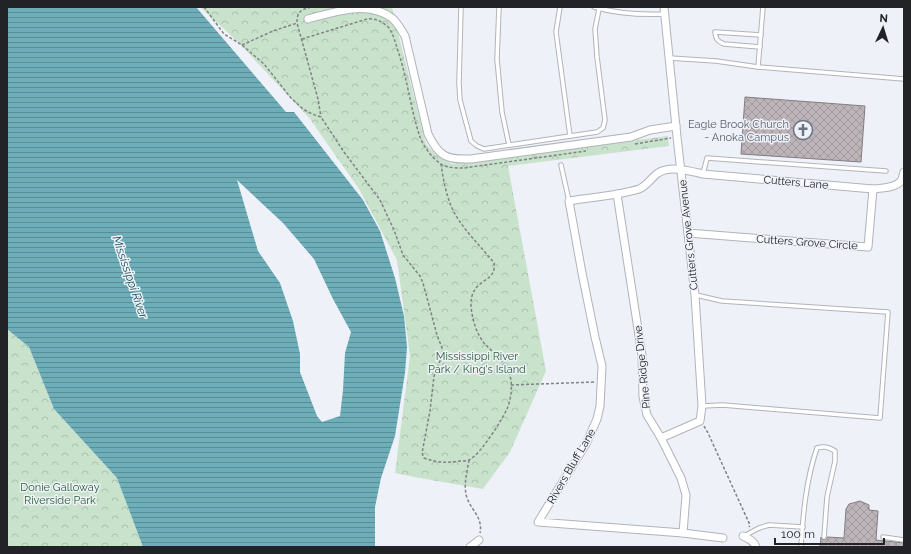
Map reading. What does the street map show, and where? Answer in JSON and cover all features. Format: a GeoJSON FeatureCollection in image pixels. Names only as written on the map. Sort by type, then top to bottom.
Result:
{"type":"FeatureCollection","features":[{"type":"Feature","properties":{"kind":"street"},"geometry":{"type":"LineString","coordinates":[[308,19],[357,7],[367,7],[382,12],[393,19],[405,36],[428,134],[433,145],[439,152],[457,160],[631,137],[650,130],[676,126]]}},
{"type":"Feature","properties":{"kind":"street","name":"Cutters Grove Avenue"},"geometry":{"type":"LineString","coordinates":[[664,11],[695,295],[702,406],[700,421]]}},
{"type":"Feature","properties":{"kind":"street"},"geometry":{"type":"LineString","coordinates":[[569,201],[618,194],[642,188],[659,173],[667,170],[681,170]]}},
{"type":"Feature","properties":{"kind":"street","name":"Cutters Lane"},"geometry":{"type":"LineString","coordinates":[[681,170],[703,174],[873,189],[886,188],[895,185],[902,180],[904,172]]}},
{"type":"Feature","properties":{"kind":"street","name":"Cutters Grove Circle"},"geometry":{"type":"LineString","coordinates":[[688,233],[868,247],[873,189]]}},
{"type":"Feature","properties":{"kind":"street","name":"Pine Ridge Drive"},"geometry":{"type":"LineString","coordinates":[[618,194],[642,355],[644,397],[647,415],[661,438],[681,478],[686,495],[683,533]]}},
{"type":"Feature","properties":{"kind":"street","name":"Rivers Bluff Lane"},"geometry":{"type":"LineString","coordinates":[[569,201],[589,309],[602,366],[600,406],[597,419],[586,444],[538,522],[683,533],[723,538]]}},
{"type":"Feature","properties":{"kind":"street"},"geometry":{"type":"LineString","coordinates":[[661,438],[700,421]]}},
{"type":"Feature","properties":{"kind":"street"},"geometry":{"type":"LineString","coordinates":[[744,536],[755,543],[756,547]]}},
{"type":"Feature","properties":{"kind":"street"},"geometry":{"type":"LineString","coordinates":[[470,547],[479,540]]}},
{"type":"Feature","properties":{"kind":"lane"},"geometry":{"type":"LineString","coordinates":[[460,7],[460,100],[471,141],[484,149],[597,132],[603,128],[606,120],[596,57],[595,29],[600,9]]}},
{"type":"Feature","properties":{"kind":"lane"},"geometry":{"type":"LineString","coordinates":[[499,7],[497,59],[502,112],[509,145]]}},
{"type":"Feature","properties":{"kind":"lane"},"geometry":{"type":"LineString","coordinates":[[560,7],[558,10],[556,32],[570,136]]}},
{"type":"Feature","properties":{"kind":"lane"},"geometry":{"type":"LineString","coordinates":[[594,7],[618,13],[640,15],[664,11]]}},
{"type":"Feature","properties":{"kind":"lane"},"geometry":{"type":"LineString","coordinates":[[758,67],[763,7]]}},
{"type":"Feature","properties":{"kind":"lane"},"geometry":{"type":"LineString","coordinates":[[760,47],[724,44],[716,39],[715,32],[761,35]]}},
{"type":"Feature","properties":{"kind":"lane"},"geometry":{"type":"LineString","coordinates":[[669,58],[904,79]]}},
{"type":"Feature","properties":{"kind":"lane"},"geometry":{"type":"LineString","coordinates":[[703,174],[707,158],[886,171]]}},
{"type":"Feature","properties":{"kind":"lane"},"geometry":{"type":"LineString","coordinates":[[561,165],[569,201]]}},
{"type":"Feature","properties":{"kind":"lane"},"geometry":{"type":"LineString","coordinates":[[695,295],[722,301],[888,312],[880,418],[723,405],[702,406]]}},
{"type":"Feature","properties":{"kind":"lane"},"geometry":{"type":"LineString","coordinates":[[801,547],[805,500],[812,463],[817,448],[824,446],[835,451],[835,461],[827,497],[824,537]]}},
{"type":"Feature","properties":{"kind":"lane"},"geometry":{"type":"LineString","coordinates":[[744,536],[759,528],[769,525],[802,527]]}},
{"type":"Feature","properties":{"kind":"lane"},"geometry":{"type":"LineString","coordinates":[[883,537],[904,540]]}},
{"type":"Feature","properties":{"kind":"path"},"geometry":{"type":"LineString","coordinates":[[204,7],[224,34],[242,45],[264,64],[291,98],[303,109],[321,117]]}},
{"type":"Feature","properties":{"kind":"path"},"geometry":{"type":"LineString","coordinates":[[302,39],[372,19],[380,21],[392,33],[400,56],[419,135],[425,148],[441,164],[445,188],[451,207],[461,223],[494,263],[492,275],[473,292],[471,298],[472,314],[483,342],[508,370],[511,382],[510,394],[507,408],[503,416],[482,449],[469,460],[446,463],[435,462],[424,458],[422,455],[422,447],[430,411],[434,376],[443,353],[442,348],[434,326],[426,289],[420,276],[403,255],[380,200],[321,117],[318,99],[297,24],[297,18],[300,11],[311,7]]}},
{"type":"Feature","properties":{"kind":"path"},"geometry":{"type":"LineString","coordinates":[[242,45],[297,24]]}},
{"type":"Feature","properties":{"kind":"path"},"geometry":{"type":"LineString","coordinates":[[511,385],[566,384],[601,381]]}},
{"type":"Feature","properties":{"kind":"path"},"geometry":{"type":"LineString","coordinates":[[700,421],[708,433],[750,525],[744,536]]}},
{"type":"Feature","properties":{"kind":"path"},"geometry":{"type":"LineString","coordinates":[[469,460],[465,489],[467,498],[480,521],[481,528],[479,540]]}},
{"type":"Feature","properties":{"kind":"green space","name":"Mississippi River Park / King's Island"},"geometry":{"type":"Polygon","coordinates":[[[200,7],[392,7],[426,144],[436,155],[452,164],[668,136],[669,146],[508,166],[546,371],[510,452],[483,489],[395,473],[410,356],[397,260],[359,189],[310,119],[237,41],[200,7]]]}},
{"type":"Feature","properties":{"kind":"green space","name":"Donie Galloway Riverside Park"},"geometry":{"type":"Polygon","coordinates":[[[7,329],[29,347],[54,409],[117,478],[143,547],[7,547],[7,329]]]}},
{"type":"Feature","properties":{"kind":"water","name":"Mississippi River"},"geometry":{"type":"Polygon","coordinates":[[[7,7],[196,7],[286,112],[294,112],[363,200],[380,231],[395,278],[404,316],[407,347],[405,373],[395,436],[381,478],[375,507],[375,547],[143,547],[117,478],[54,409],[29,347],[7,329],[7,7]],[[237,180],[258,251],[280,283],[293,321],[300,354],[300,372],[317,416],[322,422],[340,416],[345,353],[351,332],[314,259],[283,223],[237,180]]]}},
{"type":"Feature","properties":{"kind":"building","name":"Eagle Brook Church - Anoka Campus"},"geometry":{"type":"Polygon","coordinates":[[[745,97],[865,106],[861,162],[741,154],[745,97]]]}},
{"type":"Feature","properties":{"kind":"building"},"geometry":{"type":"Polygon","coordinates":[[[860,501],[869,505],[869,510],[878,511],[876,540],[904,543],[904,547],[820,547],[821,537],[824,540],[827,537],[844,538],[846,509],[849,504],[860,501]]]}},
{"type":"Feature","properties":{"kind":"place","name":"Eagle Brook Church - Anoka Campus"},"geometry":{"type":"Point","coordinates":[803,130]}}]}
